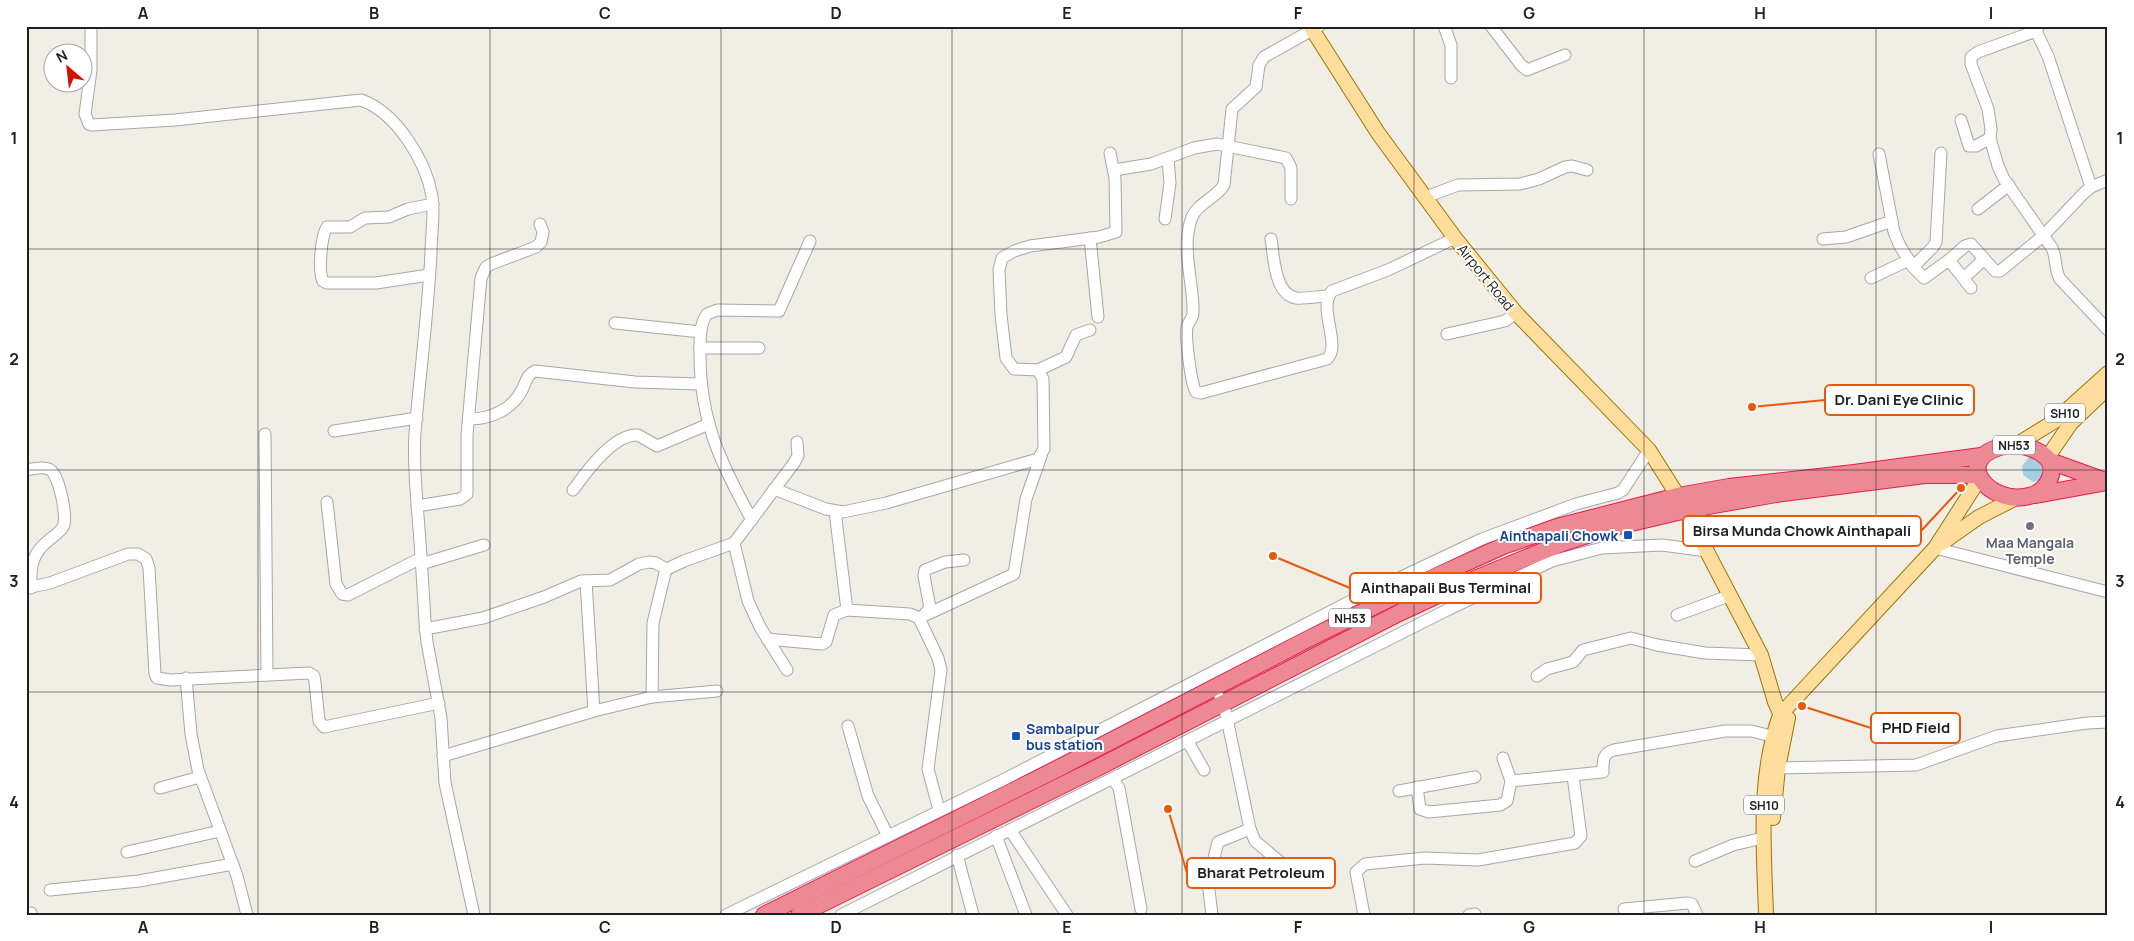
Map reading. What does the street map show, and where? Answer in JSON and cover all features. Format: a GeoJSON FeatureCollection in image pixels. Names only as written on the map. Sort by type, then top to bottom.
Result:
{"type":"FeatureCollection","features":[{"type":"Feature","properties":{"kind":"highway","name":"NH53"},"geometry":{"type":"LineString","coordinates":[[799,915],[1104,764],[1399,613],[1508,565],[1570,541],[1645,519],[1682,503],[1729,487],[1981,456],[1996,447],[2016,445],[2035,450],[2049,460],[2108,482]]}},
{"type":"Feature","properties":{"kind":"highway","name":"NH53"},"geometry":{"type":"LineString","coordinates":[[1981,456],[1978,466],[1979,476],[1988,488],[2006,496],[2016,498],[2108,482]]}},
{"type":"Feature","properties":{"kind":"highway","name":"NH53"},"geometry":{"type":"LineString","coordinates":[[2034,495],[2047,485],[2052,476],[2052,467],[2049,460]]}},
{"type":"Feature","properties":{"kind":"highway","name":"NH53"},"geometry":{"type":"LineString","coordinates":[[764,915],[972,812],[1216,678],[1503,546],[1557,527],[1682,503],[1776,494],[1925,475],[1979,476]]}},
{"type":"Feature","properties":{"kind":"main road","name":"Airport Road"},"geometry":{"type":"LineString","coordinates":[[1314,28],[1378,132],[1455,238],[1516,313],[1649,450],[1682,503],[1762,655],[1775,702],[1783,720]]}},
{"type":"Feature","properties":{"kind":"main road","name":"SH10"},"geometry":{"type":"LineString","coordinates":[[2016,445],[2055,421],[2108,373]]}},
{"type":"Feature","properties":{"kind":"main road","name":"SH10"},"geometry":{"type":"LineString","coordinates":[[2049,460],[2062,435],[2108,388]]}},
{"type":"Feature","properties":{"kind":"main road","name":"SH10"},"geometry":{"type":"LineString","coordinates":[[1766,915],[1763,838],[1764,786],[1772,736],[1792,703],[1935,548],[1979,476]]}},
{"type":"Feature","properties":{"kind":"main road","name":"SH10"},"geometry":{"type":"LineString","coordinates":[[1935,548],[1979,517],[2016,498]]}},
{"type":"Feature","properties":{"kind":"main road","name":"SH10"},"geometry":{"type":"LineString","coordinates":[[1776,915],[1772,837],[1783,720]]}},
{"type":"Feature","properties":{"kind":"street"},"geometry":{"type":"LineString","coordinates":[[91,26],[91,70],[85,114],[89,124],[175,120],[361,100],[382,110],[400,130],[423,166],[430,185],[433,204],[415,450],[417,506],[426,629],[439,703],[445,783],[474,915]]}},
{"type":"Feature","properties":{"kind":"street"},"geometry":{"type":"LineString","coordinates":[[1444,26],[1451,45],[1451,78]]}},
{"type":"Feature","properties":{"kind":"street"},"geometry":{"type":"LineString","coordinates":[[1491,26],[1520,65],[1528,70],[1565,55]]}},
{"type":"Feature","properties":{"kind":"street"},"geometry":{"type":"LineString","coordinates":[[1314,28],[1264,56],[1260,61],[1256,87],[1232,108],[1224,185],[1216,195],[1198,209],[1190,224],[1188,253],[1193,311],[1187,326],[1187,334],[1192,382],[1196,392],[1201,393],[1327,359],[1332,352],[1326,301],[1328,296],[1336,289],[1388,270],[1455,238]]}},
{"type":"Feature","properties":{"kind":"street"},"geometry":{"type":"LineString","coordinates":[[2091,187],[2038,29],[1978,52],[1971,57],[1971,64],[1988,109],[1991,129],[1990,138],[1998,166],[2055,253],[2056,268],[2060,279],[2108,330]]}},
{"type":"Feature","properties":{"kind":"street"},"geometry":{"type":"LineString","coordinates":[[1960,120],[1969,146],[1976,146],[1990,138]]}},
{"type":"Feature","properties":{"kind":"street"},"geometry":{"type":"LineString","coordinates":[[1114,170],[1168,159],[1194,148],[1217,144],[1286,158],[1291,168],[1291,199]]}},
{"type":"Feature","properties":{"kind":"street"},"geometry":{"type":"LineString","coordinates":[[1090,330],[1076,335],[1066,358],[1038,370],[1014,369],[1006,358],[1001,315],[1000,261],[1014,251],[1030,246],[1090,238],[1116,232],[1116,188],[1110,153]]}},
{"type":"Feature","properties":{"kind":"street"},"geometry":{"type":"LineString","coordinates":[[1871,278],[1911,264],[1933,247],[1936,242],[1941,153]]}},
{"type":"Feature","properties":{"kind":"street"},"geometry":{"type":"LineString","coordinates":[[1879,154],[1897,240],[1911,264],[1924,278],[1968,244],[1974,246],[1998,272],[2043,236],[2091,187],[2108,180]]}},
{"type":"Feature","properties":{"kind":"street"},"geometry":{"type":"LineString","coordinates":[[1165,218],[1170,183],[1168,159]]}},
{"type":"Feature","properties":{"kind":"street"},"geometry":{"type":"LineString","coordinates":[[1426,197],[1458,186],[1520,184],[1572,166],[1587,170]]}},
{"type":"Feature","properties":{"kind":"street"},"geometry":{"type":"LineString","coordinates":[[1978,208],[2009,185]]}},
{"type":"Feature","properties":{"kind":"street"},"geometry":{"type":"LineString","coordinates":[[429,275],[376,283],[328,283],[323,281],[320,271],[323,234],[327,227],[350,227],[365,218],[389,217],[408,209],[433,204]]}},
{"type":"Feature","properties":{"kind":"street"},"geometry":{"type":"LineString","coordinates":[[1823,240],[1846,237],[1892,221]]}},
{"type":"Feature","properties":{"kind":"street"},"geometry":{"type":"LineString","coordinates":[[417,506],[460,499],[467,494],[466,451],[483,272],[491,264],[536,246],[541,242],[543,232],[540,224]]}},
{"type":"Feature","properties":{"kind":"street"},"geometry":{"type":"LineString","coordinates":[[1090,238],[1098,317]]}},
{"type":"Feature","properties":{"kind":"street"},"geometry":{"type":"LineString","coordinates":[[1271,239],[1279,281],[1285,292],[1297,298],[1328,296]]}},
{"type":"Feature","properties":{"kind":"street"},"geometry":{"type":"LineString","coordinates":[[752,520],[728,478],[709,424],[700,384],[701,332],[704,318],[711,311],[779,311],[810,241]]}},
{"type":"Feature","properties":{"kind":"street"},"geometry":{"type":"LineString","coordinates":[[1949,260],[1967,283],[1984,259]]}},
{"type":"Feature","properties":{"kind":"street"},"geometry":{"type":"LineString","coordinates":[[1447,334],[1504,321],[1516,313]]}},
{"type":"Feature","properties":{"kind":"street"},"geometry":{"type":"LineString","coordinates":[[615,323],[701,332]]}},
{"type":"Feature","properties":{"kind":"street"},"geometry":{"type":"LineString","coordinates":[[700,348],[759,348]]}},
{"type":"Feature","properties":{"kind":"street"},"geometry":{"type":"LineString","coordinates":[[920,618],[1014,574],[1026,500],[1044,449],[1044,385],[1038,370]]}},
{"type":"Feature","properties":{"kind":"street"},"geometry":{"type":"LineString","coordinates":[[469,419],[490,417],[502,411],[517,399],[527,378],[535,372],[634,382],[700,384]]}},
{"type":"Feature","properties":{"kind":"street"},"geometry":{"type":"LineString","coordinates":[[334,431],[417,418]]}},
{"type":"Feature","properties":{"kind":"street"},"geometry":{"type":"LineString","coordinates":[[573,490],[597,458],[627,438],[638,435],[657,446],[709,424]]}},
{"type":"Feature","properties":{"kind":"street"},"geometry":{"type":"LineString","coordinates":[[265,434],[267,675]]}},
{"type":"Feature","properties":{"kind":"street"},"geometry":{"type":"LineString","coordinates":[[666,569],[734,543],[794,463],[798,456],[797,442]]}},
{"type":"Feature","properties":{"kind":"street"},"geometry":{"type":"LineString","coordinates":[[726,915],[939,810],[1216,678],[1353,600],[1482,538],[1576,504],[1618,493],[1623,490],[1649,450]]}},
{"type":"Feature","properties":{"kind":"street"},"geometry":{"type":"LineString","coordinates":[[774,489],[835,511],[856,510],[1033,461],[1041,456]]}},
{"type":"Feature","properties":{"kind":"street"},"geometry":{"type":"LineString","coordinates":[[26,470],[49,469],[55,474],[60,488],[65,521],[63,527],[42,545],[35,554],[32,562],[29,588],[50,583],[128,554],[138,554],[146,559],[149,568],[155,674],[157,678],[162,680],[305,673],[314,676],[319,721],[324,727],[439,703]]}},
{"type":"Feature","properties":{"kind":"street"},"geometry":{"type":"LineString","coordinates":[[327,502],[336,584],[342,594],[348,595],[421,561],[484,545]]}},
{"type":"Feature","properties":{"kind":"street"},"geometry":{"type":"LineString","coordinates":[[835,511],[847,610]]}},
{"type":"Feature","properties":{"kind":"street"},"geometry":{"type":"LineString","coordinates":[[734,543],[748,601],[767,639],[787,670]]}},
{"type":"Feature","properties":{"kind":"street"},"geometry":{"type":"LineString","coordinates":[[842,915],[957,855],[1188,742],[1449,609],[1552,561],[1602,548],[1662,545],[1707,551]]}},
{"type":"Feature","properties":{"kind":"street"},"geometry":{"type":"LineString","coordinates":[[1935,548],[2108,592]]}},
{"type":"Feature","properties":{"kind":"street"},"geometry":{"type":"LineString","coordinates":[[920,618],[930,608],[924,576],[925,570],[945,562],[964,560]]}},
{"type":"Feature","properties":{"kind":"street"},"geometry":{"type":"LineString","coordinates":[[426,629],[483,618],[544,597],[571,584],[610,580],[639,564],[656,563],[666,569]]}},
{"type":"Feature","properties":{"kind":"street"},"geometry":{"type":"LineString","coordinates":[[652,697],[653,623],[666,569]]}},
{"type":"Feature","properties":{"kind":"street"},"geometry":{"type":"LineString","coordinates":[[586,581],[594,711]]}},
{"type":"Feature","properties":{"kind":"street"},"geometry":{"type":"LineString","coordinates":[[1677,615],[1731,595]]}},
{"type":"Feature","properties":{"kind":"street"},"geometry":{"type":"LineString","coordinates":[[767,639],[822,644],[826,642],[834,615],[847,610],[910,614],[920,618],[938,658],[941,670],[928,769],[939,810]]}},
{"type":"Feature","properties":{"kind":"street"},"geometry":{"type":"LineString","coordinates":[[1537,676],[1547,669],[1573,662],[1582,650],[1631,638],[1657,645],[1706,653],[1762,655]]}},
{"type":"Feature","properties":{"kind":"street"},"geometry":{"type":"LineString","coordinates":[[186,678],[191,734],[200,777],[233,864],[247,915]]}},
{"type":"Feature","properties":{"kind":"street"},"geometry":{"type":"LineString","coordinates":[[1216,678],[1250,829],[1255,841],[1280,862]]}},
{"type":"Feature","properties":{"kind":"street"},"geometry":{"type":"LineString","coordinates":[[443,756],[594,711],[652,697],[717,691]]}},
{"type":"Feature","properties":{"kind":"street"},"geometry":{"type":"LineString","coordinates":[[1778,768],[1916,765],[1997,736],[2087,722],[2108,722]]}},
{"type":"Feature","properties":{"kind":"street"},"geometry":{"type":"LineString","coordinates":[[848,726],[868,796],[888,836]]}},
{"type":"Feature","properties":{"kind":"street"},"geometry":{"type":"LineString","coordinates":[[1511,781],[1603,772],[1603,758],[1608,751],[1725,731],[1751,731],[1772,736]]}},
{"type":"Feature","properties":{"kind":"street"},"geometry":{"type":"LineString","coordinates":[[1188,742],[1204,770]]}},
{"type":"Feature","properties":{"kind":"street"},"geometry":{"type":"LineString","coordinates":[[1417,788],[1420,809],[1429,812],[1500,805],[1507,801],[1511,781],[1503,758]]}},
{"type":"Feature","properties":{"kind":"street"},"geometry":{"type":"LineString","coordinates":[[1364,915],[1356,872],[1365,864],[1425,858],[1478,860],[1575,843],[1581,836],[1573,776]]}},
{"type":"Feature","properties":{"kind":"street"},"geometry":{"type":"LineString","coordinates":[[160,788],[200,777]]}},
{"type":"Feature","properties":{"kind":"street"},"geometry":{"type":"LineString","coordinates":[[1399,791],[1475,777]]}},
{"type":"Feature","properties":{"kind":"street"},"geometry":{"type":"LineString","coordinates":[[1112,779],[1118,788],[1141,909]]}},
{"type":"Feature","properties":{"kind":"street"},"geometry":{"type":"LineString","coordinates":[[1212,915],[1208,882],[1218,842],[1250,829]]}},
{"type":"Feature","properties":{"kind":"street"},"geometry":{"type":"LineString","coordinates":[[1010,830],[1066,915]]}},
{"type":"Feature","properties":{"kind":"street"},"geometry":{"type":"LineString","coordinates":[[127,852],[220,832]]}},
{"type":"Feature","properties":{"kind":"street"},"geometry":{"type":"LineString","coordinates":[[996,836],[1026,915]]}},
{"type":"Feature","properties":{"kind":"street"},"geometry":{"type":"LineString","coordinates":[[1695,861],[1733,845],[1763,838]]}},
{"type":"Feature","properties":{"kind":"street"},"geometry":{"type":"LineString","coordinates":[[957,855],[973,915]]}},
{"type":"Feature","properties":{"kind":"street"},"geometry":{"type":"LineString","coordinates":[[50,890],[139,881],[233,864]]}},
{"type":"Feature","properties":{"kind":"street"},"geometry":{"type":"LineString","coordinates":[[1624,910],[1687,903],[1692,904],[1697,915]]}},
{"type":"Feature","properties":{"kind":"water"},"geometry":{"type":"Polygon","coordinates":[[[2030,456],[2046,461],[2041,480],[2033,482],[2023,475],[2022,466],[2030,456]]]}},
{"type":"Feature","properties":{"kind":"place","name":"Dr. Dani Eye Clinic"},"geometry":{"type":"Point","coordinates":[1752,407]}},
{"type":"Feature","properties":{"kind":"place","name":"Birsa Munda Chowk Ainthapali"},"geometry":{"type":"Point","coordinates":[1961,488]}},
{"type":"Feature","properties":{"kind":"place","name":"Maa Mangala Temple"},"geometry":{"type":"Point","coordinates":[2030,526]}},
{"type":"Feature","properties":{"kind":"place","name":"Ainthapali Chowk"},"geometry":{"type":"Point","coordinates":[1628,535]}},
{"type":"Feature","properties":{"kind":"place","name":"Ainthapali Bus Terminal"},"geometry":{"type":"Point","coordinates":[1273,556]}},
{"type":"Feature","properties":{"kind":"place","name":"PHD Field"},"geometry":{"type":"Point","coordinates":[1802,706]}},
{"type":"Feature","properties":{"kind":"place","name":"Sambalpur bus station"},"geometry":{"type":"Point","coordinates":[1016,736]}},
{"type":"Feature","properties":{"kind":"place","name":"Bharat Petroleum"},"geometry":{"type":"Point","coordinates":[1168,809]}}]}
